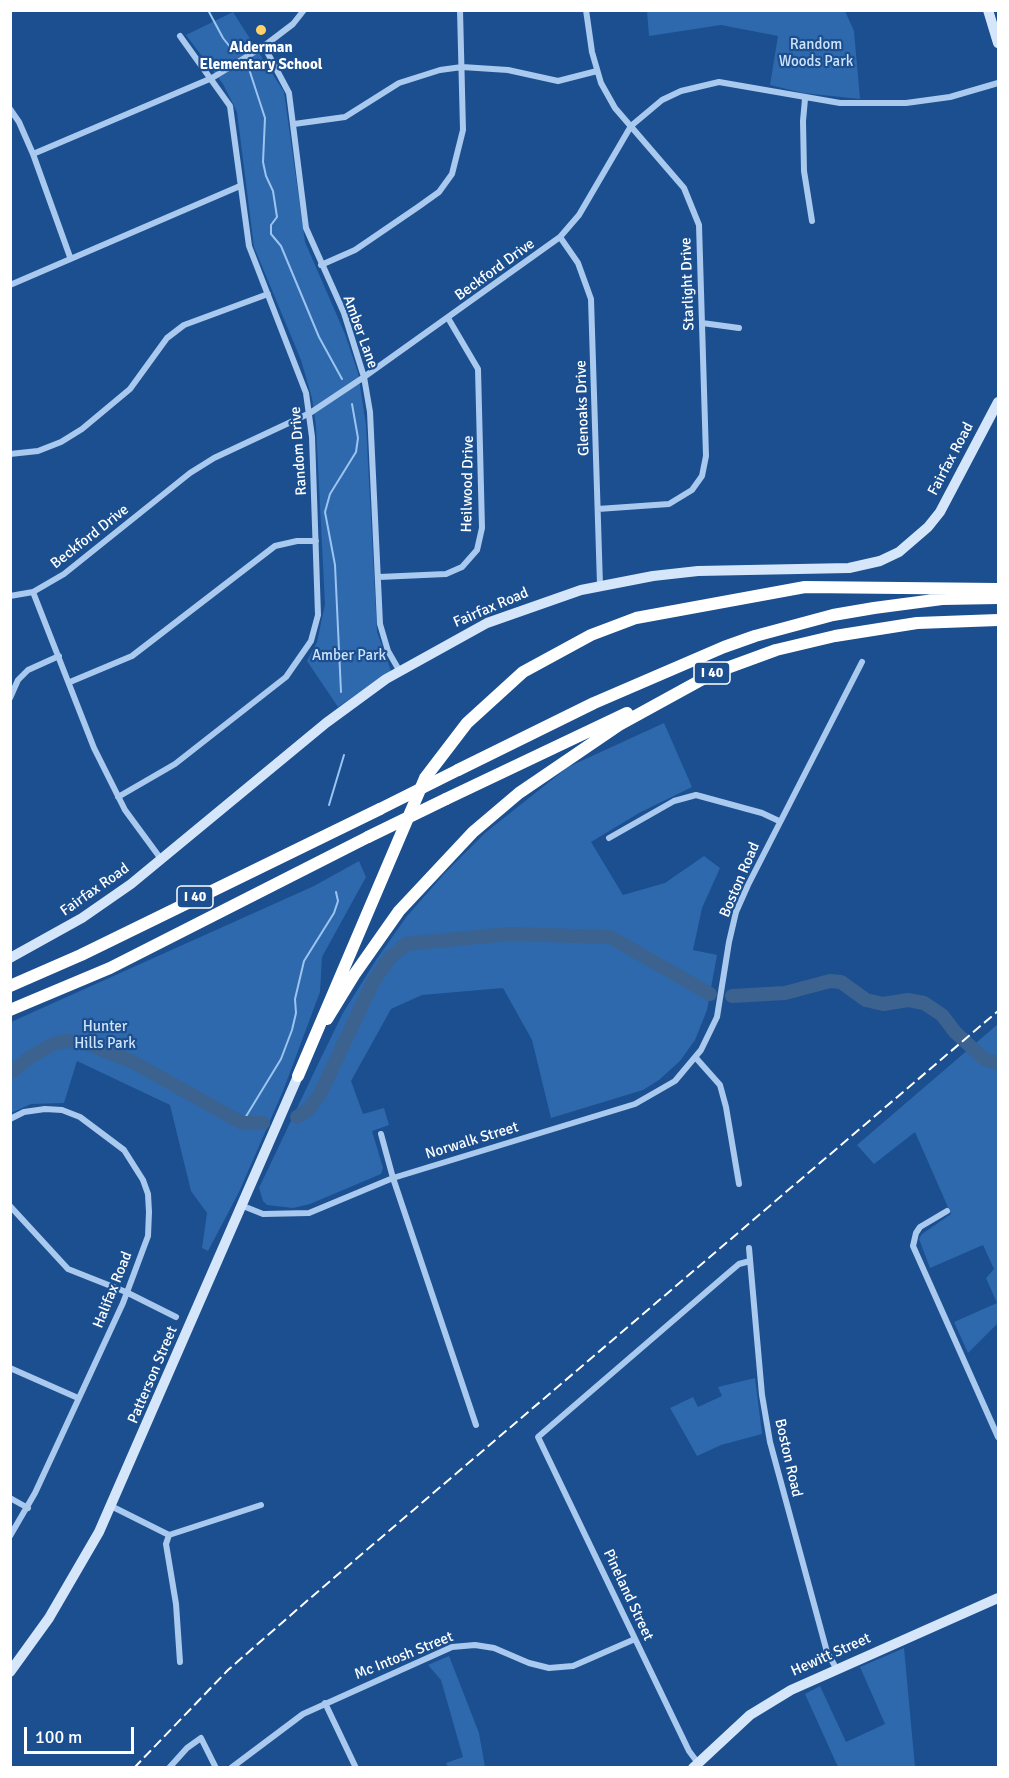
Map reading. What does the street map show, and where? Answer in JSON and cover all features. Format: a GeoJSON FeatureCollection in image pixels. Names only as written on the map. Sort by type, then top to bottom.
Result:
{"type":"FeatureCollection","features":[{"type":"Feature","properties":{"kind":"highway"},"geometry":{"type":"LineString","coordinates":[[298,1076],[425,778],[467,723],[524,672],[591,635],[636,618],[805,587],[999,589]]}},
{"type":"Feature","properties":{"kind":"highway","name":"I 40"},"geometry":{"type":"LineString","coordinates":[[10,986],[81,955],[594,703],[724,646],[833,615],[942,599],[999,598]]}},
{"type":"Feature","properties":{"kind":"highway","name":"I 40"},"geometry":{"type":"LineString","coordinates":[[10,1010],[110,969],[368,837],[722,669],[776,650],[835,636],[917,623],[999,620]]}},
{"type":"Feature","properties":{"kind":"highway"},"geometry":{"type":"LineString","coordinates":[[298,1076],[338,1000],[395,917],[473,832],[519,792],[619,726],[722,669]]}},
{"type":"Feature","properties":{"kind":"street"},"geometry":{"type":"LineString","coordinates":[[33,154],[212,78],[264,46],[293,24],[304,10]]}},
{"type":"Feature","properties":{"kind":"street"},"geometry":{"type":"LineString","coordinates":[[321,265],[355,250],[418,207],[439,192],[452,174],[463,130],[460,10]]}},
{"type":"Feature","properties":{"kind":"street","name":"Starlight Drive"},"geometry":{"type":"LineString","coordinates":[[586,10],[587,27],[597,72],[615,108],[674,175],[694,207],[699,225],[706,456],[702,476],[692,490],[669,504],[598,509]]}},
{"type":"Feature","properties":{"kind":"street"},"geometry":{"type":"LineString","coordinates":[[988,10],[999,43]]}},
{"type":"Feature","properties":{"kind":"street","name":"Random Drive"},"geometry":{"type":"LineString","coordinates":[[118,797],[175,764],[286,677],[300,660],[311,641],[318,615],[310,413],[296,363],[249,246],[230,106],[180,36]]}},
{"type":"Feature","properties":{"kind":"street","name":"Amber Lane"},"geometry":{"type":"LineString","coordinates":[[264,46],[290,93],[306,228],[356,344],[364,377],[370,412],[380,624],[388,651],[399,670]]}},
{"type":"Feature","properties":{"kind":"street"},"geometry":{"type":"LineString","coordinates":[[294,124],[345,117],[399,83],[440,70],[462,67],[508,70],[558,81],[597,72]]}},
{"type":"Feature","properties":{"kind":"street","name":"Beckford Drive"},"geometry":{"type":"LineString","coordinates":[[10,597],[33,592],[64,574],[190,473],[223,453],[310,413],[560,237],[579,215],[631,126],[662,100],[703,85],[737,84],[805,99],[840,103],[906,104],[950,97],[999,83]]}},
{"type":"Feature","properties":{"kind":"street"},"geometry":{"type":"LineString","coordinates":[[805,99],[802,121],[804,171],[812,221]]}},
{"type":"Feature","properties":{"kind":"street"},"geometry":{"type":"LineString","coordinates":[[10,109],[20,122],[33,154],[70,257]]}},
{"type":"Feature","properties":{"kind":"street"},"geometry":{"type":"LineString","coordinates":[[10,285],[70,257],[240,186]]}},
{"type":"Feature","properties":{"kind":"street","name":"Glenoaks Drive"},"geometry":{"type":"LineString","coordinates":[[560,237],[578,263],[591,298],[600,585]]}},
{"type":"Feature","properties":{"kind":"street"},"geometry":{"type":"LineString","coordinates":[[10,454],[38,451],[61,442],[82,429],[130,389],[167,338],[184,326],[268,294]]}},
{"type":"Feature","properties":{"kind":"street","name":"Heilwood Drive"},"geometry":{"type":"LineString","coordinates":[[379,577],[446,574],[462,567],[477,550],[482,528],[478,369],[448,318]]}},
{"type":"Feature","properties":{"kind":"street"},"geometry":{"type":"LineString","coordinates":[[702,323],[739,328]]}},
{"type":"Feature","properties":{"kind":"street","name":"Fairfax Road"},"geometry":{"type":"LineString","coordinates":[[10,958],[82,918],[162,860],[326,723],[399,670],[487,623],[545,601],[600,585],[698,570],[849,568],[880,561],[915,540],[940,512],[999,402]]}},
{"type":"Feature","properties":{"kind":"street"},"geometry":{"type":"LineString","coordinates":[[70,682],[132,656],[275,546],[297,541],[316,541]]}},
{"type":"Feature","properties":{"kind":"street"},"geometry":{"type":"LineString","coordinates":[[33,592],[60,656],[94,748],[118,797],[162,860]]}},
{"type":"Feature","properties":{"kind":"street"},"geometry":{"type":"LineString","coordinates":[[10,698],[18,680],[28,670],[60,656]]}},
{"type":"Feature","properties":{"kind":"street","name":"Boston Road"},"geometry":{"type":"LineString","coordinates":[[696,1058],[717,1017],[736,912],[779,821],[862,662]]}},
{"type":"Feature","properties":{"kind":"street"},"geometry":{"type":"LineString","coordinates":[[609,838],[674,801],[696,795],[762,813],[779,821]]}},
{"type":"Feature","properties":{"kind":"street"},"geometry":{"type":"LineString","coordinates":[[696,1058],[716,1078],[723,1094],[740,1184]]}},
{"type":"Feature","properties":{"kind":"street","name":"Norwalk Street"},"geometry":{"type":"LineString","coordinates":[[243,1206],[263,1214],[309,1213],[393,1178],[635,1104],[675,1081],[696,1058]]}},
{"type":"Feature","properties":{"kind":"street","name":"Patterson Street"},"geometry":{"type":"LineString","coordinates":[[10,1672],[78,1572],[111,1506],[298,1076]]}},
{"type":"Feature","properties":{"kind":"street","name":"Halifax Road"},"geometry":{"type":"LineString","coordinates":[[10,1119],[24,1112],[62,1110],[80,1117],[124,1150],[134,1164],[148,1194],[149,1212],[148,1236],[126,1292],[28,1508],[10,1536]]}},
{"type":"Feature","properties":{"kind":"street"},"geometry":{"type":"LineString","coordinates":[[381,1134],[393,1178],[476,1425]]}},
{"type":"Feature","properties":{"kind":"street"},"geometry":{"type":"LineString","coordinates":[[10,1206],[68,1269],[126,1292],[176,1317]]}},
{"type":"Feature","properties":{"kind":"street"},"geometry":{"type":"LineString","coordinates":[[947,1211],[920,1227],[913,1246],[999,1437]]}},
{"type":"Feature","properties":{"kind":"street","name":"Boston Road"},"geometry":{"type":"LineString","coordinates":[[749,1248],[769,1439],[827,1652],[836,1668]]}},
{"type":"Feature","properties":{"kind":"street","name":"Pineland Street"},"geometry":{"type":"LineString","coordinates":[[695,1765],[538,1437],[739,1264],[750,1261]]}},
{"type":"Feature","properties":{"kind":"street"},"geometry":{"type":"LineString","coordinates":[[10,1368],[78,1398]]}},
{"type":"Feature","properties":{"kind":"street"},"geometry":{"type":"LineString","coordinates":[[10,1498],[28,1508]]}},
{"type":"Feature","properties":{"kind":"street"},"geometry":{"type":"LineString","coordinates":[[111,1506],[169,1536],[261,1505]]}},
{"type":"Feature","properties":{"kind":"street"},"geometry":{"type":"LineString","coordinates":[[169,1536],[166,1544],[176,1604],[180,1662]]}},
{"type":"Feature","properties":{"kind":"street","name":"Hewitt Street"},"geometry":{"type":"LineString","coordinates":[[695,1765],[750,1715],[790,1690],[999,1598]]}},
{"type":"Feature","properties":{"kind":"street","name":"Mc Intosh Street"},"geometry":{"type":"LineString","coordinates":[[231,1767],[303,1714],[423,1658],[463,1645],[494,1648],[529,1663],[549,1668],[573,1666],[635,1639]]}},
{"type":"Feature","properties":{"kind":"street"},"geometry":{"type":"LineString","coordinates":[[325,1703],[356,1767]]}},
{"type":"Feature","properties":{"kind":"street"},"geometry":{"type":"LineString","coordinates":[[169,1767],[201,1738],[216,1767]]}},
{"type":"Feature","properties":{"kind":"green space","name":"Random Woods Park"},"geometry":{"type":"Polygon","coordinates":[[[647,11],[845,11],[854,31],[860,99],[803,93],[770,85],[778,36],[721,25],[649,36],[647,11]]]}},
{"type":"Feature","properties":{"kind":"green space","name":"Amber Park"},"geometry":{"type":"Polygon","coordinates":[[[233,12],[284,92],[305,242],[345,334],[358,373],[366,425],[377,632],[391,671],[338,707],[307,661],[317,642],[325,604],[316,426],[312,398],[301,360],[254,247],[237,112],[223,84],[186,35],[233,12]]]}},
{"type":"Feature","properties":{"kind":"green space"},"geometry":{"type":"Polygon","coordinates":[[[664,723],[692,787],[639,813],[591,842],[623,895],[665,883],[704,856],[720,868],[702,908],[693,950],[717,955],[707,1010],[695,1040],[680,1061],[659,1080],[643,1090],[551,1118],[532,1040],[503,988],[422,995],[391,1009],[351,1081],[363,1114],[384,1108],[389,1125],[372,1131],[383,1168],[381,1174],[310,1204],[293,1208],[267,1205],[263,1201],[259,1188],[318,1064],[343,1013],[407,916],[485,833],[568,767],[664,723]]]}},
{"type":"Feature","properties":{"kind":"green space","name":"Hunter Hills Park"},"geometry":{"type":"Polygon","coordinates":[[[359,861],[366,877],[322,957],[320,992],[283,1091],[239,1192],[208,1251],[202,1248],[207,1213],[191,1191],[170,1105],[77,1061],[64,1103],[31,1104],[11,1113],[11,1022],[314,886],[359,861]]]}},
{"type":"Feature","properties":{"kind":"green space"},"geometry":{"type":"Polygon","coordinates":[[[998,1024],[998,1323],[968,1353],[954,1322],[997,1303],[986,1278],[994,1269],[983,1245],[930,1268],[919,1239],[922,1234],[951,1214],[915,1132],[874,1164],[857,1145],[998,1024]]]}},
{"type":"Feature","properties":{"kind":"green space"},"geometry":{"type":"Polygon","coordinates":[[[755,1378],[762,1434],[721,1445],[697,1456],[670,1408],[693,1397],[698,1407],[722,1396],[718,1387],[755,1378]]]}},
{"type":"Feature","properties":{"kind":"green space"},"geometry":{"type":"Polygon","coordinates":[[[904,1648],[915,1767],[838,1767],[805,1694],[820,1686],[846,1742],[885,1724],[860,1667],[904,1648]]]}},
{"type":"Feature","properties":{"kind":"green space"},"geometry":{"type":"Polygon","coordinates":[[[449,1656],[479,1733],[485,1767],[448,1767],[446,1763],[463,1757],[441,1680],[428,1665],[449,1656]]]}},
{"type":"Feature","properties":{"kind":"waterway"},"geometry":{"type":"LineString","coordinates":[[208,10],[223,38],[234,52]]}},
{"type":"Feature","properties":{"kind":"waterway"},"geometry":{"type":"LineString","coordinates":[[250,72],[265,118],[263,162],[273,191],[277,217],[271,225],[271,234],[281,246],[319,337],[342,379]]}},
{"type":"Feature","properties":{"kind":"waterway"},"geometry":{"type":"LineString","coordinates":[[341,692],[335,565],[325,512],[330,494],[356,452],[358,438],[352,404]]}},
{"type":"Feature","properties":{"kind":"waterway"},"geometry":{"type":"LineString","coordinates":[[329,805],[344,755]]}},
{"type":"Feature","properties":{"kind":"waterway"},"geometry":{"type":"LineString","coordinates":[[242,1123],[281,1059],[296,1013],[295,999],[304,961],[334,913],[338,901],[336,892]]}},
{"type":"Feature","properties":{"kind":"waterway"},"geometry":{"type":"LineString","coordinates":[[297,1117],[309,1109],[320,1094],[373,982],[389,959],[406,944],[509,934],[610,937],[710,994]]}},
{"type":"Feature","properties":{"kind":"waterway"},"geometry":{"type":"LineString","coordinates":[[732,996],[785,993],[830,981],[841,982],[866,1000],[883,1004],[908,1000],[924,1003],[942,1015],[955,1032],[984,1059],[998,1063]]}},
{"type":"Feature","properties":{"kind":"waterway"},"geometry":{"type":"LineString","coordinates":[[10,1073],[53,1044],[65,1041],[83,1042],[133,1062],[242,1123],[263,1123]]}},
{"type":"Feature","properties":{"kind":"railway"},"geometry":{"type":"LineString","coordinates":[[134,1768],[228,1670],[998,1011]]}},
{"type":"Feature","properties":{"kind":"place","name":"Alderman Elementary School"},"geometry":{"type":"Point","coordinates":[261,30]}}]}
